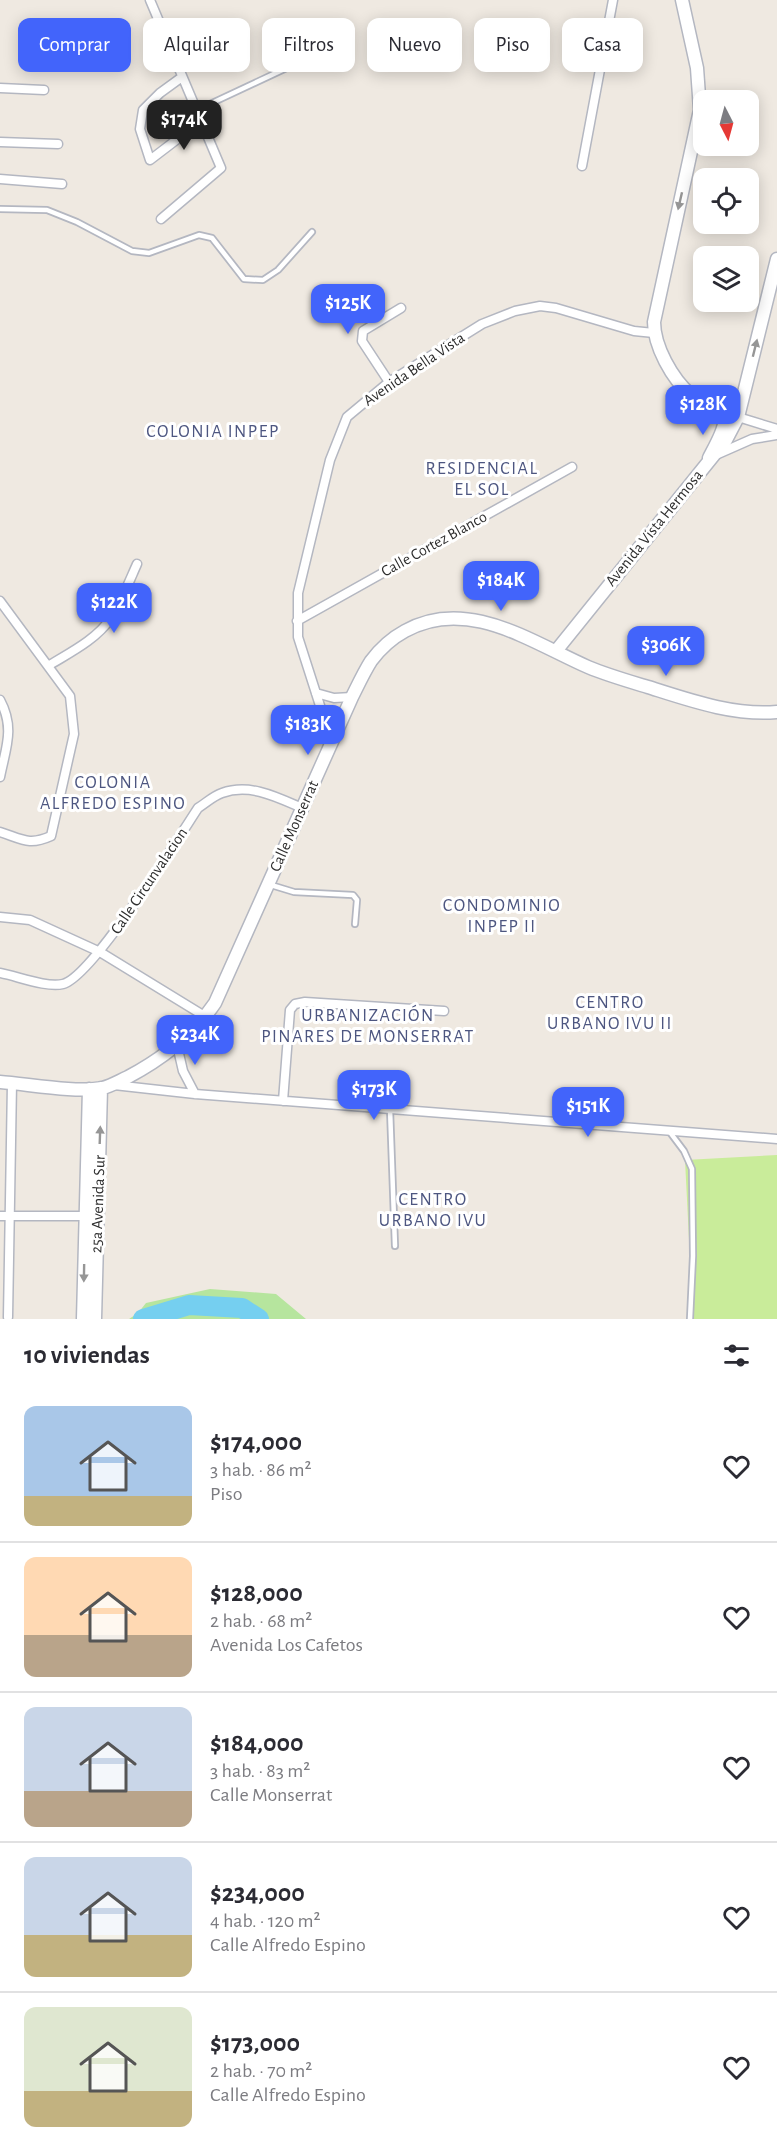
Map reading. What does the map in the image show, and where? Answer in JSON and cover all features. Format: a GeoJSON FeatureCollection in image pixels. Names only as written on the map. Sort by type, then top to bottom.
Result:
{"type":"FeatureCollection","features":[{"type":"Feature","properties":{"kind":"street"},"geometry":{"type":"LineString","coordinates":[[150,0],[221,168],[161,219]]}},
{"type":"Feature","properties":{"kind":"street"},"geometry":{"type":"LineString","coordinates":[[582,166],[613,0]]}},
{"type":"Feature","properties":{"kind":"street"},"geometry":{"type":"LineString","coordinates":[[682,0],[698,68],[700,110],[654,322],[654,333],[662,354],[680,383],[690,394],[719,411],[723,416],[724,424],[709,458]]}},
{"type":"Feature","properties":{"kind":"street"},"geometry":{"type":"LineString","coordinates":[[182,77],[160,93],[143,110],[140,129],[150,160],[201,122]]}},
{"type":"Feature","properties":{"kind":"street"},"geometry":{"type":"LineString","coordinates":[[0,88],[44,90]]}},
{"type":"Feature","properties":{"kind":"street"},"geometry":{"type":"LineString","coordinates":[[0,142],[58,144]]}},
{"type":"Feature","properties":{"kind":"street"},"geometry":{"type":"LineString","coordinates":[[0,179],[62,184]]}},
{"type":"Feature","properties":{"kind":"street","name":"Avenida Vista Hermosa"},"geometry":{"type":"LineString","coordinates":[[556,651],[709,458],[726,440],[738,417],[777,260]]}},
{"type":"Feature","properties":{"kind":"street","name":"Avenida Bella Vista"},"geometry":{"type":"LineString","coordinates":[[331,740],[298,637],[298,593],[330,460],[346,417],[389,382],[482,324],[529,308],[548,306],[634,331],[654,333]]}},
{"type":"Feature","properties":{"kind":"street"},"geometry":{"type":"LineString","coordinates":[[389,382],[361,336],[363,331],[401,308]]}},
{"type":"Feature","properties":{"kind":"street"},"geometry":{"type":"LineString","coordinates":[[719,411],[733,406],[748,376]]}},
{"type":"Feature","properties":{"kind":"street"},"geometry":{"type":"LineString","coordinates":[[738,417],[777,429]]}},
{"type":"Feature","properties":{"kind":"street"},"geometry":{"type":"LineString","coordinates":[[709,458],[752,439],[777,435]]}},
{"type":"Feature","properties":{"kind":"street","name":"Calle Cortez Blanco"},"geometry":{"type":"LineString","coordinates":[[297,621],[572,467]]}},
{"type":"Feature","properties":{"kind":"street"},"geometry":{"type":"LineString","coordinates":[[48,666],[100,631],[110,619],[137,564]]}},
{"type":"Feature","properties":{"kind":"street"},"geometry":{"type":"LineString","coordinates":[[0,601],[3,612],[70,696],[74,734],[51,836],[38,842],[30,842],[0,832]]}},
{"type":"Feature","properties":{"kind":"street","name":"Calle Monserrat"},"geometry":{"type":"LineString","coordinates":[[101,1087],[144,1068],[177,1046],[206,1017],[215,1002],[352,697],[372,660],[389,642],[417,624],[438,618],[460,617],[487,622],[556,651],[589,668],[706,705],[754,712],[777,712]]}},
{"type":"Feature","properties":{"kind":"street"},"geometry":{"type":"LineString","coordinates":[[316,693],[333,698],[352,697]]}},
{"type":"Feature","properties":{"kind":"street"},"geometry":{"type":"LineString","coordinates":[[0,700],[10,728],[0,777]]}},
{"type":"Feature","properties":{"kind":"street","name":"Calle Circunvalacion"},"geometry":{"type":"LineString","coordinates":[[0,973],[60,985],[72,981],[99,952],[198,808],[220,794],[235,790],[271,794],[302,808]]}},
{"type":"Feature","properties":{"kind":"street"},"geometry":{"type":"LineString","coordinates":[[0,917],[30,920],[99,952],[206,1017]]}},
{"type":"Feature","properties":{"kind":"street"},"geometry":{"type":"LineString","coordinates":[[283,1101],[290,1010],[295,1004],[304,1002],[444,1011]]}},
{"type":"Feature","properties":{"kind":"street"},"geometry":{"type":"LineString","coordinates":[[177,1046],[183,1071],[195,1094]]}},
{"type":"Feature","properties":{"kind":"street"},"geometry":{"type":"LineString","coordinates":[[8,1317],[5,1216],[6,1082],[101,1087],[777,1139]]}},
{"type":"Feature","properties":{"kind":"street","name":"25a Avenida Sur"},"geometry":{"type":"LineString","coordinates":[[83,1319],[85,1216],[101,1087]]}},
{"type":"Feature","properties":{"kind":"street","name":"25a Avenida Sur"},"geometry":{"type":"LineString","coordinates":[[95,1319],[101,1087]]}},
{"type":"Feature","properties":{"kind":"street"},"geometry":{"type":"LineString","coordinates":[[5,1216],[85,1216]]}},
{"type":"Feature","properties":{"kind":"lane"},"geometry":{"type":"LineString","coordinates":[[197,110],[279,72]]}},
{"type":"Feature","properties":{"kind":"lane"},"geometry":{"type":"LineString","coordinates":[[0,209],[47,210],[77,222],[132,251],[149,253],[199,235],[212,238],[244,279],[263,280],[278,270],[312,232]]}},
{"type":"Feature","properties":{"kind":"lane"},"geometry":{"type":"LineString","coordinates":[[268,884],[294,892],[353,895],[357,900],[355,924]]}},
{"type":"Feature","properties":{"kind":"lane"},"geometry":{"type":"LineString","coordinates":[[390,1109],[395,1246]]}},
{"type":"Feature","properties":{"kind":"lane"},"geometry":{"type":"LineString","coordinates":[[669,1131],[684,1151],[692,1169],[693,1256],[690,1319]]}},
{"type":"Feature","properties":{"kind":"green space"},"geometry":{"type":"Polygon","coordinates":[[[777,1155],[777,1319],[693,1319],[685,1160],[777,1155]]]}},
{"type":"Feature","properties":{"kind":"green space"},"geometry":{"type":"Polygon","coordinates":[[[210,1289],[276,1294],[306,1319],[129,1319],[146,1303],[210,1289]]]}},
{"type":"Feature","properties":{"kind":"waterway"},"geometry":{"type":"LineString","coordinates":[[143,1319],[189,1305],[242,1308],[259,1319]]}},
{"type":"Feature","properties":{"kind":"district","name":"COLONIA INPEP"},"geometry":{"type":"Point","coordinates":[213,432]}},
{"type":"Feature","properties":{"kind":"district","name":"RESIDENCIAL EL SOL"},"geometry":{"type":"Point","coordinates":[482,479]}},
{"type":"Feature","properties":{"kind":"district","name":"COLONIA ALFREDO ESPINO"},"geometry":{"type":"Point","coordinates":[113,793]}},
{"type":"Feature","properties":{"kind":"district","name":"CONDOMINIO INPEP II"},"geometry":{"type":"Point","coordinates":[502,916]}},
{"type":"Feature","properties":{"kind":"district","name":"CENTRO URBANO IVU II"},"geometry":{"type":"Point","coordinates":[610,1013]}},
{"type":"Feature","properties":{"kind":"district","name":"URBANIZACIÓN PINARES DE MONSERRAT"},"geometry":{"type":"Point","coordinates":[368,1026]}},
{"type":"Feature","properties":{"kind":"district","name":"CENTRO URBANO IVU"},"geometry":{"type":"Point","coordinates":[433,1210]}}]}
